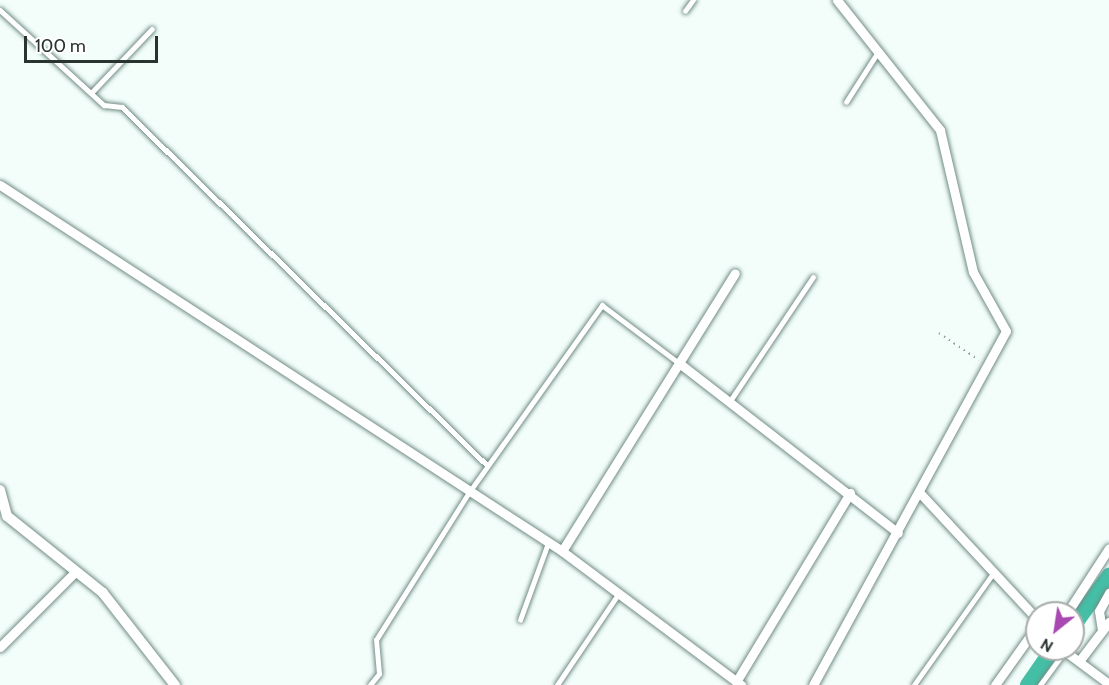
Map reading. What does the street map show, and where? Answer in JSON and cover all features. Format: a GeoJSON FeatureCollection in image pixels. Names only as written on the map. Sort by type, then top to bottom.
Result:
{"type":"FeatureCollection","features":[{"type":"Feature","properties":{"kind":"street"},"geometry":{"type":"LineString","coordinates":[[813,685],[898,533],[1006,331],[973,272],[940,130],[837,0]]}},
{"type":"Feature","properties":{"kind":"street"},"geometry":{"type":"LineString","coordinates":[[0,185],[562,551],[738,683],[849,493]]}},
{"type":"Feature","properties":{"kind":"street"},"geometry":{"type":"LineString","coordinates":[[562,551],[735,273]]}},
{"type":"Feature","properties":{"kind":"street"},"geometry":{"type":"LineString","coordinates":[[679,363],[898,533]]}},
{"type":"Feature","properties":{"kind":"street"},"geometry":{"type":"LineString","coordinates":[[0,490],[7,516],[76,571],[132,623],[175,685]]}},
{"type":"Feature","properties":{"kind":"street"},"geometry":{"type":"LineString","coordinates":[[919,492],[1025,607]]}},
{"type":"Feature","properties":{"kind":"street"},"geometry":{"type":"LineString","coordinates":[[1075,601],[1109,548]]}},
{"type":"Feature","properties":{"kind":"street"},"geometry":{"type":"LineString","coordinates":[[0,647],[76,571]]}},
{"type":"Feature","properties":{"kind":"street"},"geometry":{"type":"LineString","coordinates":[[1102,630],[1099,611],[1109,593]]}},
{"type":"Feature","properties":{"kind":"street"},"geometry":{"type":"LineString","coordinates":[[1085,653],[1109,622]]}},
{"type":"Feature","properties":{"kind":"street"},"geometry":{"type":"LineString","coordinates":[[995,685],[1025,643]]}},
{"type":"Feature","properties":{"kind":"street"},"geometry":{"type":"LineString","coordinates":[[1081,661],[1109,684]]}},
{"type":"Feature","properties":{"kind":"lane"},"geometry":{"type":"LineString","coordinates":[[685,11],[693,0]]}},
{"type":"Feature","properties":{"kind":"lane"},"geometry":{"type":"LineString","coordinates":[[0,10],[104,105],[122,107],[487,465]]}},
{"type":"Feature","properties":{"kind":"lane"},"geometry":{"type":"LineString","coordinates":[[91,93],[152,29]]}},
{"type":"Feature","properties":{"kind":"lane"},"geometry":{"type":"LineString","coordinates":[[846,102],[878,52]]}},
{"type":"Feature","properties":{"kind":"lane"},"geometry":{"type":"LineString","coordinates":[[730,401],[813,277]]}},
{"type":"Feature","properties":{"kind":"lane"},"geometry":{"type":"LineString","coordinates":[[370,685],[379,674],[376,640],[487,465],[603,305],[679,363]]}},
{"type":"Feature","properties":{"kind":"lane"},"geometry":{"type":"LineString","coordinates":[[520,620],[549,543]]}},
{"type":"Feature","properties":{"kind":"lane"},"geometry":{"type":"LineString","coordinates":[[914,685],[994,572]]}},
{"type":"Feature","properties":{"kind":"lane"},"geometry":{"type":"LineString","coordinates":[[556,685],[619,593]]}},
{"type":"Feature","properties":{"kind":"lane"},"geometry":{"type":"LineString","coordinates":[[1040,685],[1056,661]]}},
{"type":"Feature","properties":{"kind":"path"},"geometry":{"type":"LineString","coordinates":[[939,333],[988,366]]}},
{"type":"Feature","properties":{"kind":"waterway"},"geometry":{"type":"LineString","coordinates":[[1085,609],[1109,576]]}},
{"type":"Feature","properties":{"kind":"waterway"},"geometry":{"type":"LineString","coordinates":[[1028,685],[1045,661]]}}]}
